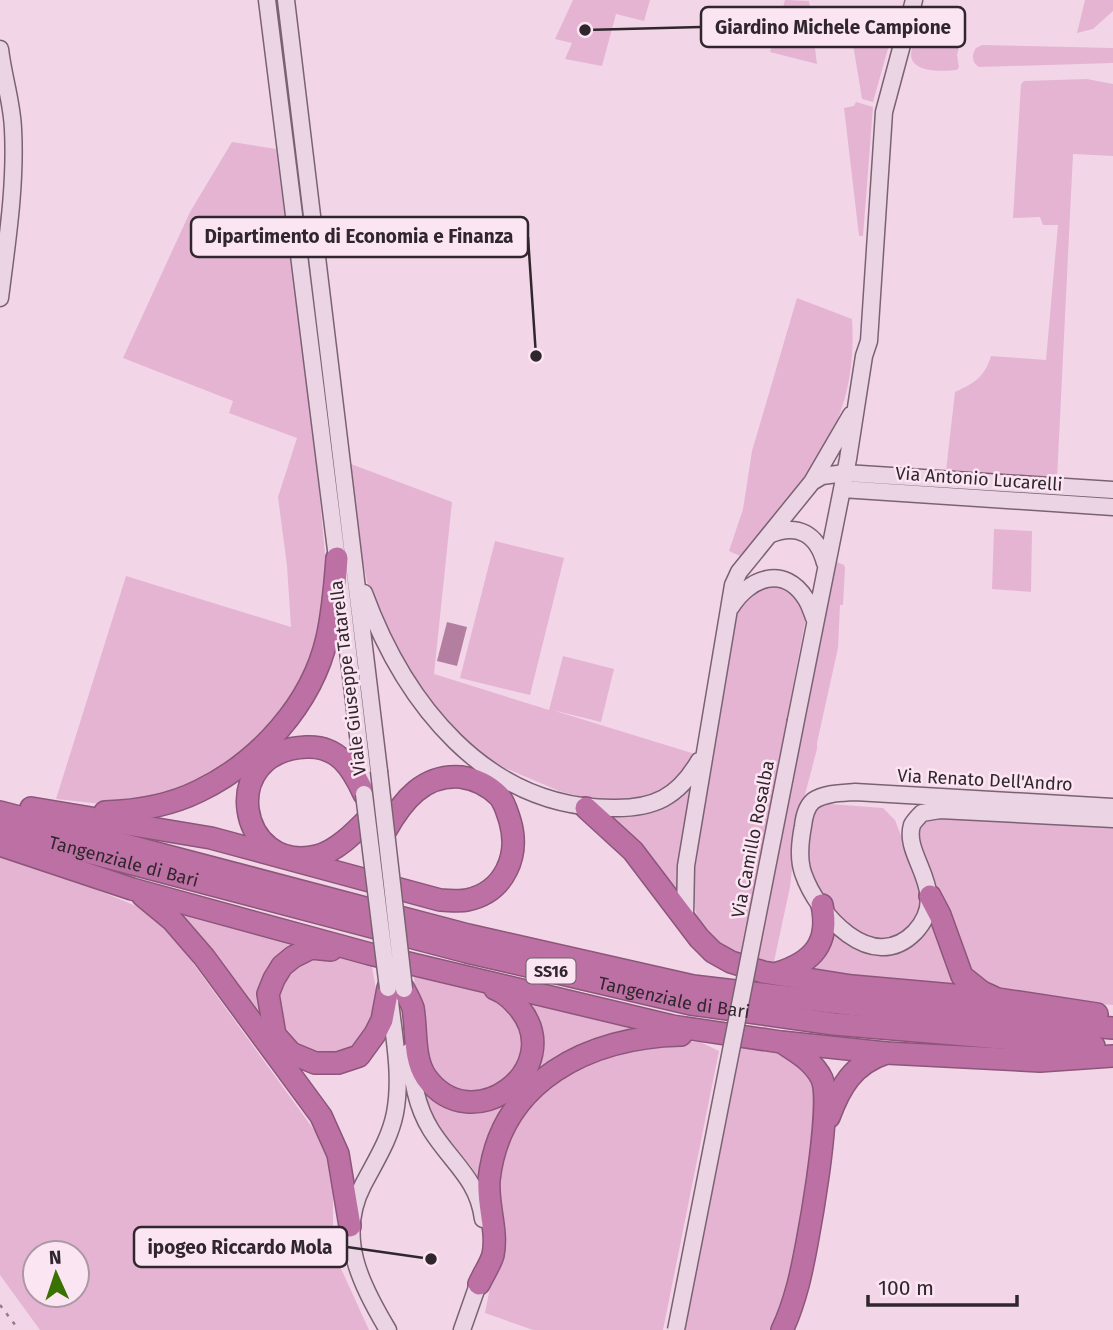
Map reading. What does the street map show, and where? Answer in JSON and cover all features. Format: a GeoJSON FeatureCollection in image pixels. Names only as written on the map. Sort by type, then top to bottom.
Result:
{"type":"FeatureCollection","features":[{"type":"Feature","properties":{"kind":"highway"},"geometry":{"type":"LineString","coordinates":[[60,812],[128,810],[168,802],[199,792],[231,773],[253,755],[291,714],[316,672],[327,640],[346,563]]}},
{"type":"Feature","properties":{"kind":"highway"},"geometry":{"type":"LineString","coordinates":[[364,794],[352,768],[329,750],[311,746],[292,748],[260,766],[250,782],[246,797],[247,813],[254,829],[269,847],[286,858],[317,856],[335,847],[414,778],[427,771],[446,766],[465,767],[497,776]]}},
{"type":"Feature","properties":{"kind":"highway"},"geometry":{"type":"LineString","coordinates":[[0,805],[60,812],[211,838],[440,900],[465,901],[482,895],[499,883],[507,872],[513,855],[513,833],[507,810],[500,797],[483,783],[466,778],[448,776],[431,781],[415,791],[398,808],[386,830]]}},
{"type":"Feature","properties":{"kind":"highway"},"geometry":{"type":"LineString","coordinates":[[586,808],[633,851],[685,916],[699,938],[713,952],[731,962],[775,974],[852,986],[999,999],[1113,1015]]}},
{"type":"Feature","properties":{"kind":"highway","name":"Tangenziale di Bari"},"geometry":{"type":"LineString","coordinates":[[0,812],[468,935],[693,986],[916,1012],[1113,1028]]}},
{"type":"Feature","properties":{"kind":"highway","name":"Tangenziale di Bari"},"geometry":{"type":"LineString","coordinates":[[0,829],[467,952],[691,1004],[847,1025],[1113,1048]]}},
{"type":"Feature","properties":{"kind":"highway"},"geometry":{"type":"LineString","coordinates":[[0,845],[132,889],[370,954],[672,1026],[717,1034],[886,1053],[1040,1060],[1113,1056]]}},
{"type":"Feature","properties":{"kind":"highway"},"geometry":{"type":"LineString","coordinates":[[132,889],[154,904],[185,933],[321,1116],[338,1154],[350,1226]]}},
{"type":"Feature","properties":{"kind":"highway"},"geometry":{"type":"LineString","coordinates":[[930,896],[940,915],[961,976],[982,992],[999,999]]}},
{"type":"Feature","properties":{"kind":"highway"},"geometry":{"type":"LineString","coordinates":[[775,974],[796,967],[809,959],[816,949],[824,929],[822,905]]}},
{"type":"Feature","properties":{"kind":"highway"},"geometry":{"type":"LineString","coordinates":[[370,954],[310,948],[282,966],[268,994],[275,1035],[291,1053],[315,1063],[338,1063],[359,1056],[375,1034],[396,988],[412,1006],[419,1058],[424,1074],[433,1085],[443,1094],[458,1100],[491,1100],[505,1093],[523,1075],[531,1052],[530,1027],[514,1001],[501,991],[460,977]]}},
{"type":"Feature","properties":{"kind":"highway"},"geometry":{"type":"LineString","coordinates":[[479,1284],[492,1256],[494,1238],[489,1200],[492,1163],[503,1131],[532,1089],[564,1065],[607,1045],[647,1037],[717,1034]]}},
{"type":"Feature","properties":{"kind":"highway"},"geometry":{"type":"LineString","coordinates":[[781,1042],[812,1064],[822,1079],[825,1094],[823,1132],[803,1262],[793,1303],[782,1330]]}},
{"type":"Feature","properties":{"kind":"highway"},"geometry":{"type":"LineString","coordinates":[[823,1132],[844,1082],[864,1063],[886,1053]]}},
{"type":"Feature","properties":{"kind":"street","name":"Viale Giuseppe Tatarella"},"geometry":{"type":"LineString","coordinates":[[267,0],[386,830],[396,988],[398,1078],[395,1115],[383,1149],[361,1189],[350,1226],[354,1260],[365,1291],[388,1330]]}},
{"type":"Feature","properties":{"kind":"street","name":"Viale Giuseppe Tatarella"},"geometry":{"type":"LineString","coordinates":[[286,0],[346,563],[364,794],[396,988],[419,1106],[431,1130],[464,1171],[480,1200],[485,1246],[479,1284],[462,1330]]}},
{"type":"Feature","properties":{"kind":"street","name":"Via Camillo Rosalba"},"geometry":{"type":"LineString","coordinates":[[676,1330],[869,341],[880,146],[886,99],[914,0]]}},
{"type":"Feature","properties":{"kind":"street"},"geometry":{"type":"LineString","coordinates":[[0,49],[13,127],[14,150],[0,298]]}},
{"type":"Feature","properties":{"kind":"street"},"geometry":{"type":"LineString","coordinates":[[685,916],[687,866],[733,585],[739,572],[812,482],[856,407]]}},
{"type":"Feature","properties":{"kind":"street"},"geometry":{"type":"LineString","coordinates":[[812,482],[822,476],[843,481]]}},
{"type":"Feature","properties":{"kind":"street","name":"Via Antonio Lucarelli"},"geometry":{"type":"LineString","coordinates":[[843,481],[1113,490]]}},
{"type":"Feature","properties":{"kind":"street","name":"Via Antonio Lucarelli"},"geometry":{"type":"LineString","coordinates":[[843,481],[1113,507]]}},
{"type":"Feature","properties":{"kind":"street"},"geometry":{"type":"LineString","coordinates":[[769,535],[782,529],[797,530],[808,535],[819,546],[825,565]]}},
{"type":"Feature","properties":{"kind":"street"},"geometry":{"type":"LineString","coordinates":[[346,563],[404,679],[424,708],[446,733],[497,776],[532,791],[586,808],[632,808],[652,804],[674,793],[688,779],[704,753]]}},
{"type":"Feature","properties":{"kind":"street"},"geometry":{"type":"LineString","coordinates":[[728,613],[747,587],[763,579],[780,579],[796,587],[806,599],[814,620]]}},
{"type":"Feature","properties":{"kind":"street","name":"Via Renato Dell'Andro"},"geometry":{"type":"LineString","coordinates":[[1113,807],[855,792],[825,796],[815,800],[805,814],[800,857],[803,873],[822,905],[842,930],[853,940],[880,947],[893,945],[914,933],[924,917],[930,896],[912,841],[912,825],[922,813],[940,810],[1113,819]]}},
{"type":"Feature","properties":{"kind":"shaded area"},"geometry":{"type":"Polygon","coordinates":[[[573,0],[650,0],[644,21],[616,14],[602,66],[565,59],[572,43],[555,39],[573,0]]]}},
{"type":"Feature","properties":{"kind":"shaded area"},"geometry":{"type":"Polygon","coordinates":[[[785,0],[809,1],[817,64],[770,52],[785,0]]]}},
{"type":"Feature","properties":{"kind":"shaded area"},"geometry":{"type":"Polygon","coordinates":[[[1085,0],[1113,0],[1113,11],[1093,29],[1077,33],[1085,0]]]}},
{"type":"Feature","properties":{"kind":"shaded area"},"geometry":{"type":"Polygon","coordinates":[[[851,32],[889,45],[873,102],[862,99],[851,32]]]}},
{"type":"Feature","properties":{"kind":"shaded area"},"geometry":{"type":"Polygon","coordinates":[[[960,43],[957,70],[924,69],[917,65],[912,61],[911,54],[914,44],[960,43]]]}},
{"type":"Feature","properties":{"kind":"shaded area"},"geometry":{"type":"Polygon","coordinates":[[[982,45],[1113,48],[1113,63],[979,67],[973,56],[976,48],[982,45]]]}},
{"type":"Feature","properties":{"kind":"shaded area"},"geometry":{"type":"Polygon","coordinates":[[[1087,79],[1113,84],[1113,156],[1073,154],[1057,479],[946,471],[955,392],[978,379],[991,356],[1046,360],[1058,225],[1043,225],[1040,217],[1013,218],[1021,84],[1024,81],[1087,79]]]}},
{"type":"Feature","properties":{"kind":"shaded area"},"geometry":{"type":"Polygon","coordinates":[[[856,102],[873,107],[863,236],[859,236],[844,108],[854,106],[856,102]]]}},
{"type":"Feature","properties":{"kind":"shaded area"},"geometry":{"type":"Polygon","coordinates":[[[232,142],[276,149],[315,445],[325,554],[328,555],[317,657],[276,725],[198,786],[120,806],[56,799],[126,576],[291,627],[278,497],[297,438],[229,413],[233,401],[123,358],[190,212],[232,142]]]}},
{"type":"Feature","properties":{"kind":"shaded area"},"geometry":{"type":"Polygon","coordinates":[[[797,298],[852,319],[852,357],[847,390],[837,420],[808,475],[745,555],[740,556],[729,551],[743,509],[752,451],[797,298]]]}},
{"type":"Feature","properties":{"kind":"shaded area"},"geometry":{"type":"Polygon","coordinates":[[[351,464],[452,502],[434,674],[549,710],[563,656],[614,669],[601,722],[552,710],[695,754],[688,772],[646,802],[593,800],[559,791],[505,768],[465,741],[410,680],[370,595],[363,562],[351,464]]]}},
{"type":"Feature","properties":{"kind":"shaded area"},"geometry":{"type":"Polygon","coordinates":[[[994,529],[1032,531],[1031,592],[992,589],[994,529]]]}},
{"type":"Feature","properties":{"kind":"shaded area"},"geometry":{"type":"Polygon","coordinates":[[[495,541],[564,558],[530,695],[460,678],[495,541]]]}},
{"type":"Feature","properties":{"kind":"shaded area"},"geometry":{"type":"Polygon","coordinates":[[[837,562],[845,568],[838,648],[817,749],[802,806],[799,806],[790,887],[773,966],[757,964],[832,568],[837,562]]]}},
{"type":"Feature","properties":{"kind":"shaded area"},"geometry":{"type":"Polygon","coordinates":[[[768,582],[792,589],[806,617],[741,960],[717,946],[703,929],[695,908],[693,881],[733,618],[746,592],[768,582]]]}},
{"type":"Feature","properties":{"kind":"shaded area"},"geometry":{"type":"Polygon","coordinates":[[[447,622],[467,627],[457,666],[437,661],[447,622]]]}},
{"type":"Feature","properties":{"kind":"shaded area"},"geometry":{"type":"Polygon","coordinates":[[[693,782],[676,895],[601,812],[693,782]]]}},
{"type":"Feature","properties":{"kind":"shaded area"},"geometry":{"type":"Polygon","coordinates":[[[817,803],[883,808],[895,820],[920,886],[921,910],[905,933],[883,941],[852,932],[818,891],[806,863],[808,831],[817,803]]]}},
{"type":"Feature","properties":{"kind":"shaded area"},"geometry":{"type":"Polygon","coordinates":[[[927,816],[1113,826],[1113,1005],[1052,1001],[1004,994],[966,971],[919,843],[918,827],[927,816]]]}},
{"type":"Feature","properties":{"kind":"shaded area"},"geometry":{"type":"Polygon","coordinates":[[[0,853],[27,861],[158,915],[333,1156],[333,1251],[369,1330],[40,1330],[25,1309],[91,1309],[91,1239],[21,1239],[21,1304],[0,1275],[0,853]]]}},
{"type":"Feature","properties":{"kind":"shaded area"},"geometry":{"type":"Polygon","coordinates":[[[932,908],[970,992],[804,969],[829,924],[880,952],[932,908]]]}},
{"type":"Feature","properties":{"kind":"shaded area"},"geometry":{"type":"Polygon","coordinates":[[[173,912],[305,944],[283,958],[268,1033],[173,912]]]}},
{"type":"Feature","properties":{"kind":"shaded area"},"geometry":{"type":"Polygon","coordinates":[[[324,953],[371,962],[380,1011],[354,1050],[308,1057],[280,1034],[275,992],[292,965],[324,953]]]}},
{"type":"Feature","properties":{"kind":"shaded area"},"geometry":{"type":"Polygon","coordinates":[[[414,974],[492,994],[509,1003],[528,1043],[506,1085],[460,1096],[428,1073],[416,1005],[414,974]]]}},
{"type":"Feature","properties":{"kind":"shaded area"},"geometry":{"type":"Polygon","coordinates":[[[521,1001],[659,1030],[556,1064],[479,1179],[439,1128],[424,1094],[427,1090],[441,1097],[523,1084],[521,1001]]]}},
{"type":"Feature","properties":{"kind":"shaded area"},"geometry":{"type":"Polygon","coordinates":[[[665,1040],[700,1042],[719,1051],[663,1330],[533,1330],[485,1313],[496,1257],[500,1156],[530,1099],[576,1064],[665,1040]]]}},
{"type":"Feature","properties":{"kind":"shaded area"},"geometry":{"type":"Polygon","coordinates":[[[741,1045],[794,1056],[820,1091],[795,1268],[774,1330],[684,1330],[741,1045]]]}},
{"type":"Feature","properties":{"kind":"railway"},"geometry":{"type":"LineString","coordinates":[[0,1305],[19,1330]]}},
{"type":"Feature","properties":{"kind":"place","name":"Giardino Michele Campione"},"geometry":{"type":"Point","coordinates":[585,30]}},
{"type":"Feature","properties":{"kind":"place","name":"Dipartimento di Economia e Finanza"},"geometry":{"type":"Point","coordinates":[536,356]}},
{"type":"Feature","properties":{"kind":"place","name":"ipogeo Riccardo Mola"},"geometry":{"type":"Point","coordinates":[431,1259]}}]}
